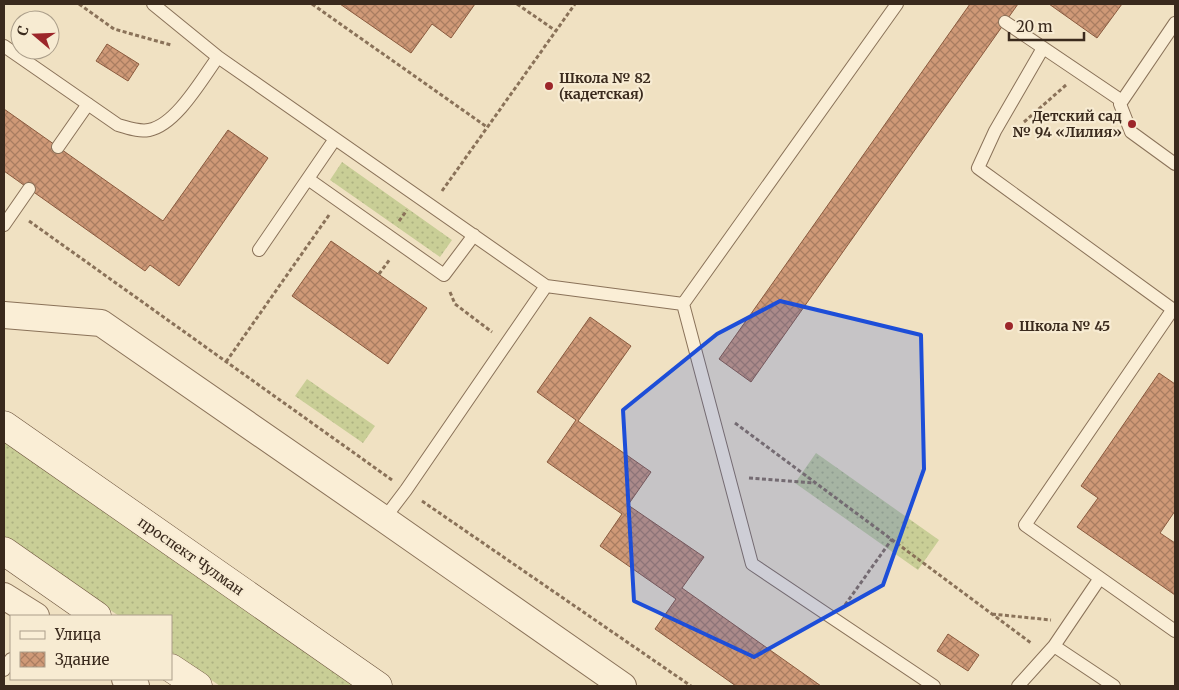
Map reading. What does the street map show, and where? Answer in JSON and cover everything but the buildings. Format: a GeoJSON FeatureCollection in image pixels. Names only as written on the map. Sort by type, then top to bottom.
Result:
{"type":"FeatureCollection","features":[{"type":"Feature","properties":{"kind":"main road","name":"проспект Чулман"},"geometry":{"type":"LineString","coordinates":[[4,426],[378,686]]}},
{"type":"Feature","properties":{"kind":"main road"},"geometry":{"type":"LineString","coordinates":[[4,551],[96,615]]}},
{"type":"Feature","properties":{"kind":"main road"},"geometry":{"type":"LineString","coordinates":[[172,669],[198,686]]}},
{"type":"Feature","properties":{"kind":"street"},"geometry":{"type":"LineString","coordinates":[[4,315],[101,323],[623,686]]}},
{"type":"Feature","properties":{"kind":"street"},"geometry":{"type":"LineString","coordinates":[[4,596],[34,615]]}},
{"type":"Feature","properties":{"kind":"lane"},"geometry":{"type":"LineString","coordinates":[[153,4],[218,57],[546,286],[683,304]]}},
{"type":"Feature","properties":{"kind":"lane"},"geometry":{"type":"LineString","coordinates":[[683,304],[897,4]]}},
{"type":"Feature","properties":{"kind":"lane"},"geometry":{"type":"LineString","coordinates":[[1005,22],[1122,101]]}},
{"type":"Feature","properties":{"kind":"lane"},"geometry":{"type":"LineString","coordinates":[[1175,23],[1120,104],[1131,132],[1175,164]]}},
{"type":"Feature","properties":{"kind":"lane"},"geometry":{"type":"LineString","coordinates":[[4,46],[118,125],[135,130],[150,130],[166,123],[178,112],[218,57]]}},
{"type":"Feature","properties":{"kind":"lane"},"geometry":{"type":"LineString","coordinates":[[1043,48],[994,131],[978,168],[1174,310],[1025,525],[1175,631]]}},
{"type":"Feature","properties":{"kind":"lane"},"geometry":{"type":"LineString","coordinates":[[58,147],[88,104]]}},
{"type":"Feature","properties":{"kind":"lane"},"geometry":{"type":"LineString","coordinates":[[258,250],[336,139]]}},
{"type":"Feature","properties":{"kind":"lane"},"geometry":{"type":"LineString","coordinates":[[308,179],[444,276],[474,235]]}},
{"type":"Feature","properties":{"kind":"lane"},"geometry":{"type":"LineString","coordinates":[[4,225],[28,189]]}},
{"type":"Feature","properties":{"kind":"lane"},"geometry":{"type":"LineString","coordinates":[[384,518],[406,490],[546,286]]}},
{"type":"Feature","properties":{"kind":"lane"},"geometry":{"type":"LineString","coordinates":[[683,304],[752,564],[934,686]]}},
{"type":"Feature","properties":{"kind":"lane"},"geometry":{"type":"LineString","coordinates":[[1018,686],[1050,650],[1100,578]]}},
{"type":"Feature","properties":{"kind":"lane"},"geometry":{"type":"LineString","coordinates":[[1050,650],[1114,686]]}},
{"type":"Feature","properties":{"kind":"path"},"geometry":{"type":"LineString","coordinates":[[79,4],[114,29],[180,47]]}},
{"type":"Feature","properties":{"kind":"path"},"geometry":{"type":"LineString","coordinates":[[312,4],[487,127]]}},
{"type":"Feature","properties":{"kind":"path"},"geometry":{"type":"LineString","coordinates":[[517,4],[556,31]]}},
{"type":"Feature","properties":{"kind":"path"},"geometry":{"type":"LineString","coordinates":[[431,206],[575,4]]}},
{"type":"Feature","properties":{"kind":"path"},"geometry":{"type":"LineString","coordinates":[[994,131],[1012,132],[1080,73]]}},
{"type":"Feature","properties":{"kind":"path"},"geometry":{"type":"LineString","coordinates":[[388,236],[417,196]]}},
{"type":"Feature","properties":{"kind":"path"},"geometry":{"type":"LineString","coordinates":[[226,362],[339,201]]}},
{"type":"Feature","properties":{"kind":"path"},"geometry":{"type":"LineString","coordinates":[[14,211],[406,490],[691,686]]}},
{"type":"Feature","properties":{"kind":"path"},"geometry":{"type":"LineString","coordinates":[[444,276],[455,304],[507,343]]}},
{"type":"Feature","properties":{"kind":"path"},"geometry":{"type":"LineString","coordinates":[[710,405],[992,614],[1050,650]]}},
{"type":"Feature","properties":{"kind":"path"},"geometry":{"type":"LineString","coordinates":[[728,476],[815,483]]}},
{"type":"Feature","properties":{"kind":"path"},"geometry":{"type":"LineString","coordinates":[[834,619],[892,539]]}},
{"type":"Feature","properties":{"kind":"path"},"geometry":{"type":"LineString","coordinates":[[992,614],[1070,622]]}},
{"type":"Feature","properties":{"kind":"highlighted area"},"geometry":{"type":"Polygon","coordinates":[[[780,301],[921,335],[924,469],[883,585],[754,657],[634,601],[623,410],[717,334],[780,301]]]}},
{"type":"Feature","properties":{"kind":"green space"},"geometry":{"type":"Polygon","coordinates":[[[342,162],[452,240],[440,257],[330,180],[342,162]]]}},
{"type":"Feature","properties":{"kind":"green space"},"geometry":{"type":"Polygon","coordinates":[[[307,379],[375,426],[363,443],[295,396],[307,379]]]}},
{"type":"Feature","properties":{"kind":"green space"},"geometry":{"type":"Polygon","coordinates":[[[4,441],[354,686],[220,686],[172,653],[172,615],[118,615],[4,536],[4,441]]]}},
{"type":"Feature","properties":{"kind":"green space"},"geometry":{"type":"Polygon","coordinates":[[[816,453],[939,540],[918,570],[795,483],[816,453]]]}},
{"type":"Feature","properties":{"kind":"place","name":"Школа № 82 (кадетская)"},"geometry":{"type":"Point","coordinates":[549,86]}},
{"type":"Feature","properties":{"kind":"place","name":"Детский сад № 94 «Лилия»"},"geometry":{"type":"Point","coordinates":[1132,124]}},
{"type":"Feature","properties":{"kind":"place","name":"Школа № 45"},"geometry":{"type":"Point","coordinates":[1009,326]}}]}
